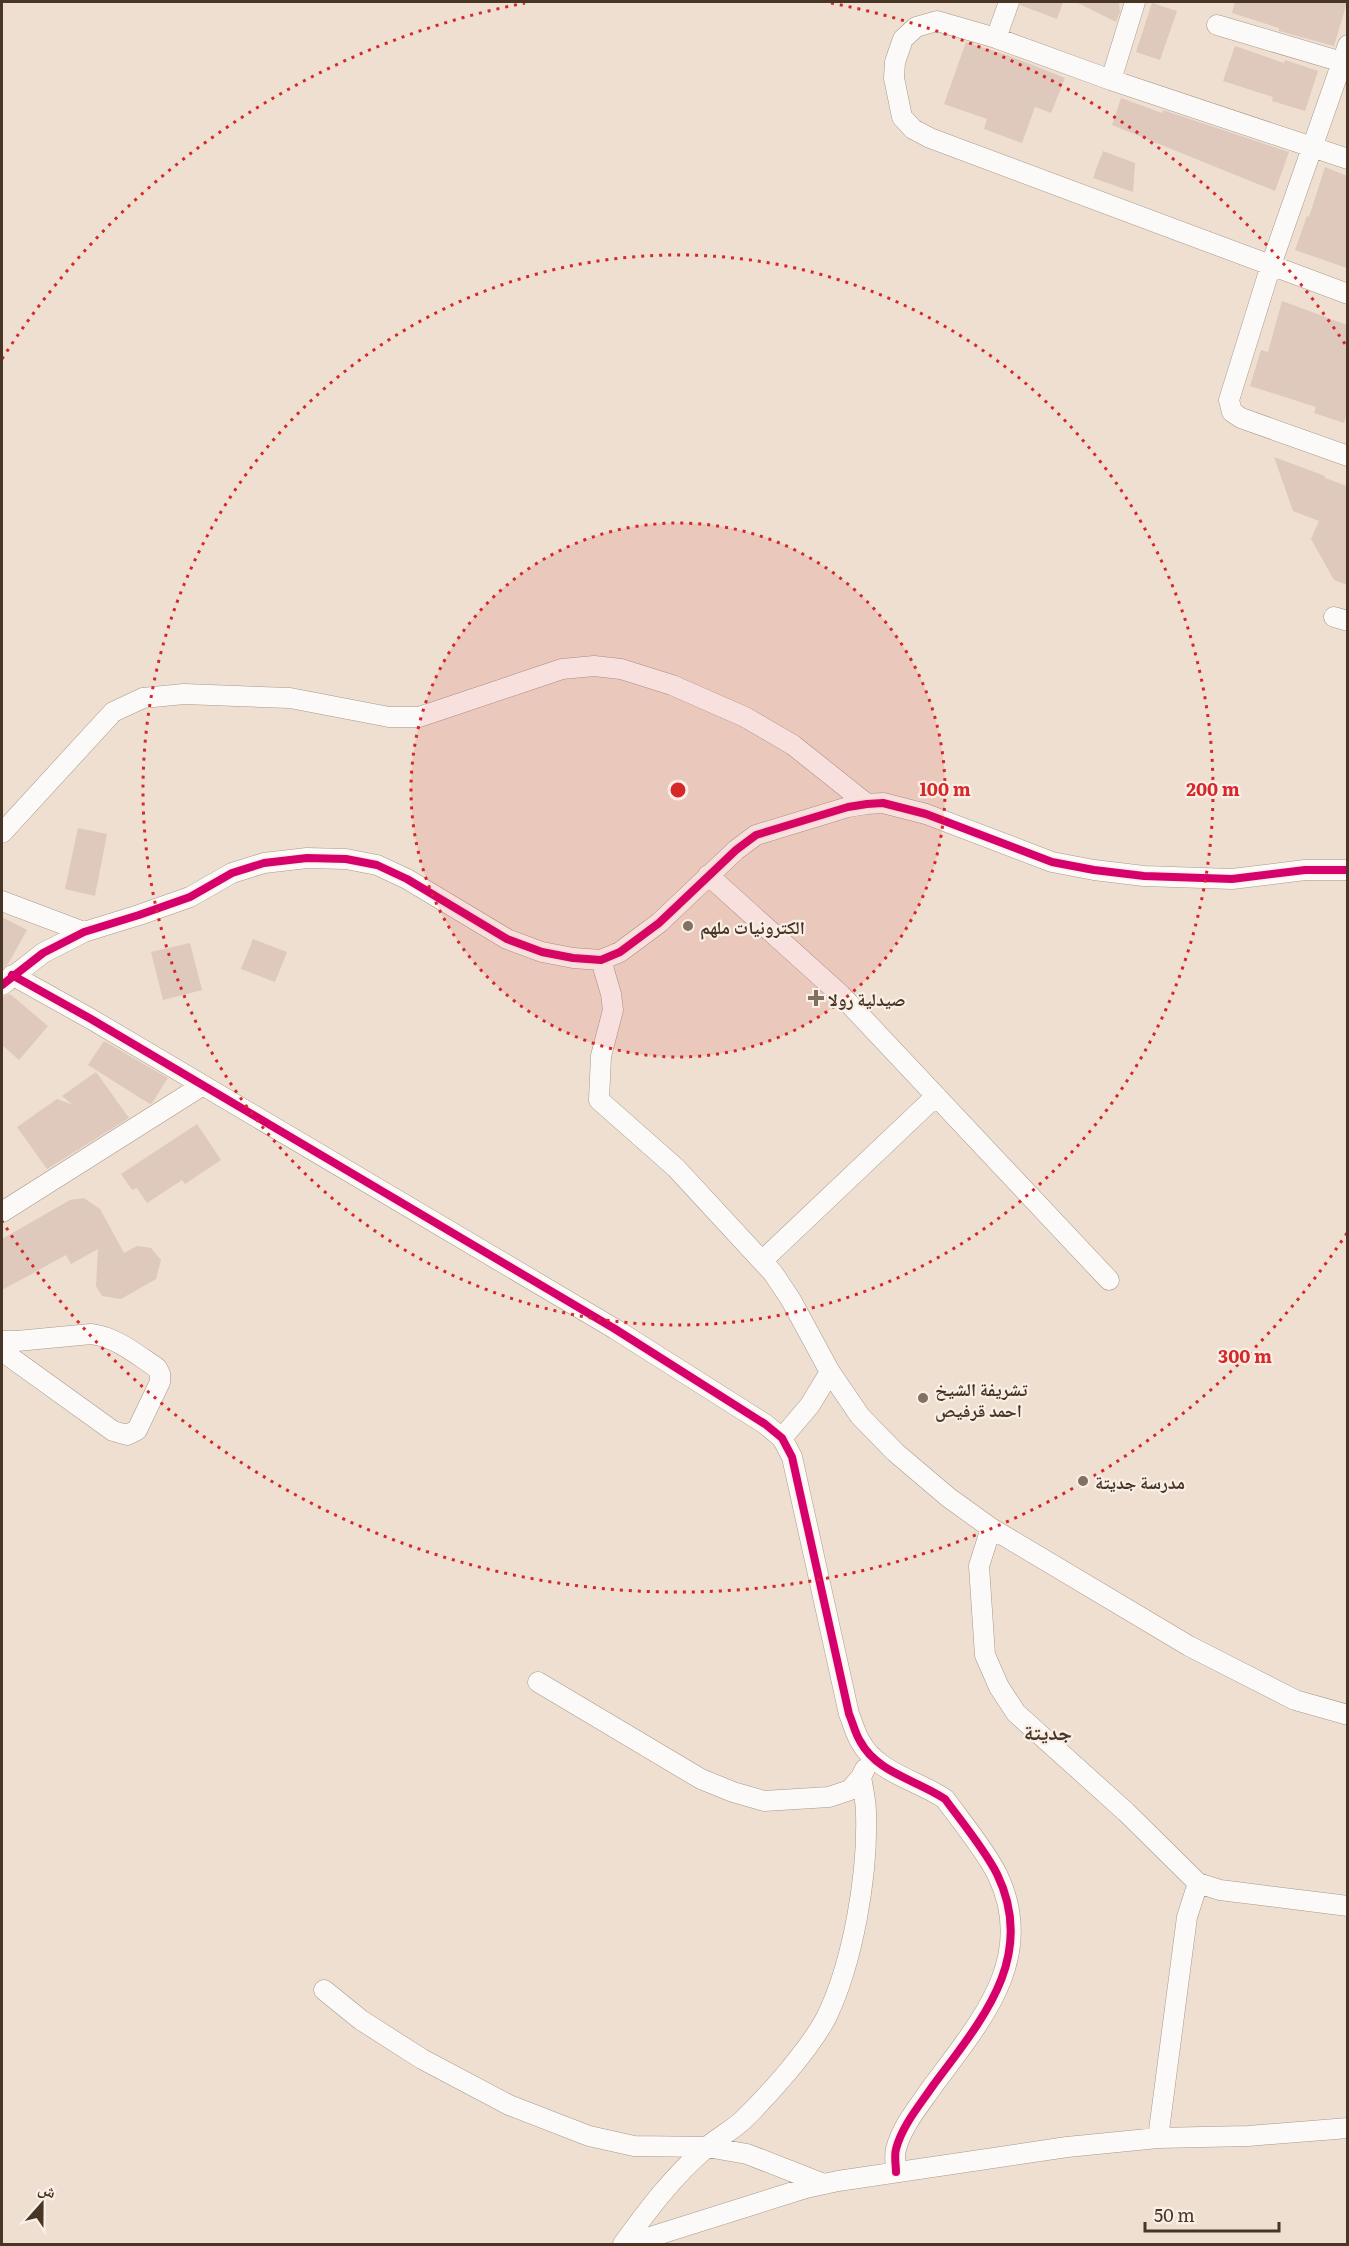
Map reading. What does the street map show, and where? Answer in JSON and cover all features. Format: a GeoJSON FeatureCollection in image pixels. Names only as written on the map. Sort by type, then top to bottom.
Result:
{"type":"FeatureCollection","features":[{"type":"Feature","properties":{"kind":"street"},"geometry":{"type":"LineString","coordinates":[[996,38],[1009,2]]}},
{"type":"Feature","properties":{"kind":"street"},"geometry":{"type":"LineString","coordinates":[[1111,80],[1135,2]]}},
{"type":"Feature","properties":{"kind":"street"},"geometry":{"type":"LineString","coordinates":[[1347,159],[1111,80],[996,38],[937,21],[916,27],[903,39],[895,62],[894,78],[902,117],[913,129],[930,138],[1347,294]]}},
{"type":"Feature","properties":{"kind":"street"},"geometry":{"type":"LineString","coordinates":[[1217,25],[1345,53],[1271,265],[1229,400],[1232,412],[1241,418],[1347,456]]}},
{"type":"Feature","properties":{"kind":"street"},"geometry":{"type":"LineString","coordinates":[[2,833],[113,712],[143,698],[184,694],[290,698],[389,717],[419,717],[562,669],[594,666],[621,669],[672,685],[745,717],[793,745],[867,804]]}},
{"type":"Feature","properties":{"kind":"street"},"geometry":{"type":"LineString","coordinates":[[896,2172],[896,2150],[906,2126],[987,2008],[1004,1975],[1012,1934],[1009,1910],[996,1874],[945,1799],[892,1772],[870,1756],[860,1741],[849,1714],[792,1457],[782,1438],[765,1424],[615,1329],[91,1018],[7,980],[43,953],[84,932],[190,897],[232,873],[264,863],[307,858],[346,859],[377,866],[407,879],[507,939],[542,952],[601,960],[620,952],[659,923],[708,875],[756,835],[867,804],[884,803],[926,814],[1052,862],[1094,870],[1144,876],[1232,879],[1305,870],[1347,870]]}},
{"type":"Feature","properties":{"kind":"street"},"geometry":{"type":"LineString","coordinates":[[708,875],[841,995],[1109,1280]]}},
{"type":"Feature","properties":{"kind":"street"},"geometry":{"type":"LineString","coordinates":[[2,901],[84,932]]}},
{"type":"Feature","properties":{"kind":"street"},"geometry":{"type":"LineString","coordinates":[[601,960],[613,1010],[601,1056],[599,1100],[676,1168],[773,1273],[791,1300],[830,1372],[860,1416],[895,1452],[948,1497],[991,1528],[1197,1650],[1295,1700],[1347,1715]]}},
{"type":"Feature","properties":{"kind":"street"},"geometry":{"type":"LineString","coordinates":[[2,1212],[203,1085]]}},
{"type":"Feature","properties":{"kind":"street"},"geometry":{"type":"LineString","coordinates":[[762,1261],[936,1096]]}},
{"type":"Feature","properties":{"kind":"street"},"geometry":{"type":"LineString","coordinates":[[2,1341],[103,1335],[157,1368],[160,1382],[137,1430],[128,1435],[113,1431],[2,1351]]}},
{"type":"Feature","properties":{"kind":"street"},"geometry":{"type":"LineString","coordinates":[[782,1438],[810,1405],[830,1372]]}},
{"type":"Feature","properties":{"kind":"street"},"geometry":{"type":"LineString","coordinates":[[991,1528],[979,1566],[985,1655],[999,1687],[1016,1713],[1126,1812],[1198,1882],[1220,1890],[1347,1906]]}},
{"type":"Feature","properties":{"kind":"street"},"geometry":{"type":"LineString","coordinates":[[538,1682],[701,1779],[764,1801],[829,1797],[850,1790],[861,1777],[870,1756]]}},
{"type":"Feature","properties":{"kind":"street"},"geometry":{"type":"LineString","coordinates":[[622,2244],[665,2188],[707,2147],[741,2122],[769,2093],[825,2019],[853,1935],[863,1875],[866,1813],[861,1777]]}},
{"type":"Feature","properties":{"kind":"street"},"geometry":{"type":"LineString","coordinates":[[1158,2138],[1187,1917],[1198,1882]]}},
{"type":"Feature","properties":{"kind":"street"},"geometry":{"type":"LineString","coordinates":[[324,1990],[361,2020],[422,2059],[508,2105],[589,2136],[634,2146],[707,2147],[747,2154],[824,2184]]}},
{"type":"Feature","properties":{"kind":"street"},"geometry":{"type":"LineString","coordinates":[[632,2244],[824,2184],[896,2172],[1066,2147],[1158,2138],[1294,2133],[1347,2128]]}},
{"type":"Feature","properties":{"kind":"street"},"geometry":{"type":"LineString","coordinates":[[1294,2133],[1347,2140]]}},
{"type":"Feature","properties":{"kind":"building"},"geometry":{"type":"Polygon","coordinates":[[[1021,2],[1063,2],[1057,19],[1020,5],[1021,2]]]}},
{"type":"Feature","properties":{"kind":"building"},"geometry":{"type":"Polygon","coordinates":[[[1076,2],[1119,2],[1120,12],[1116,22],[1076,2]]]}},
{"type":"Feature","properties":{"kind":"building"},"geometry":{"type":"Polygon","coordinates":[[[1235,2],[1347,2],[1334,46],[1279,31],[1279,28],[1232,13],[1235,2]]]}},
{"type":"Feature","properties":{"kind":"building"},"geometry":{"type":"Polygon","coordinates":[[[1152,3],[1177,11],[1160,60],[1136,52],[1152,3]]]}},
{"type":"Feature","properties":{"kind":"building"},"geometry":{"type":"Polygon","coordinates":[[[966,42],[1065,78],[1051,113],[1035,107],[1022,143],[984,129],[987,119],[944,104],[966,42]]]}},
{"type":"Feature","properties":{"kind":"building"},"geometry":{"type":"Polygon","coordinates":[[[1235,46],[1284,63],[1285,60],[1318,71],[1305,111],[1272,101],[1273,97],[1223,81],[1235,46]]]}},
{"type":"Feature","properties":{"kind":"building"},"geometry":{"type":"Polygon","coordinates":[[[1121,98],[1289,152],[1275,191],[1112,125],[1121,98]]]}},
{"type":"Feature","properties":{"kind":"building"},"geometry":{"type":"Polygon","coordinates":[[[1103,151],[1135,163],[1133,192],[1093,178],[1103,151]]]}},
{"type":"Feature","properties":{"kind":"building"},"geometry":{"type":"Polygon","coordinates":[[[1325,167],[1347,176],[1347,268],[1295,250],[1307,216],[1309,217],[1325,167]]]}},
{"type":"Feature","properties":{"kind":"building"},"geometry":{"type":"Polygon","coordinates":[[[1282,301],[1347,325],[1347,413],[1344,423],[1314,413],[1316,407],[1250,386],[1261,350],[1268,352],[1282,301]]]}},
{"type":"Feature","properties":{"kind":"building"},"geometry":{"type":"Polygon","coordinates":[[[1274,457],[1347,486],[1347,585],[1334,580],[1311,539],[1319,521],[1293,511],[1274,457]]]}},
{"type":"Feature","properties":{"kind":"building"},"geometry":{"type":"Polygon","coordinates":[[[78,828],[107,834],[95,896],[65,889],[78,828]]]}},
{"type":"Feature","properties":{"kind":"building"},"geometry":{"type":"Polygon","coordinates":[[[2,917],[27,930],[8,964],[2,969],[2,917]]]}},
{"type":"Feature","properties":{"kind":"building"},"geometry":{"type":"Polygon","coordinates":[[[253,939],[287,952],[275,982],[241,969],[253,939]]]}},
{"type":"Feature","properties":{"kind":"building"},"geometry":{"type":"Polygon","coordinates":[[[190,943],[202,990],[163,1000],[151,952],[190,943]]]}},
{"type":"Feature","properties":{"kind":"building"},"geometry":{"type":"Polygon","coordinates":[[[10,994],[48,1026],[19,1060],[2,1045],[2,997],[10,994]]]}},
{"type":"Feature","properties":{"kind":"building"},"geometry":{"type":"Polygon","coordinates":[[[104,1041],[168,1078],[152,1103],[150,1104],[88,1065],[104,1041]]]}},
{"type":"Feature","properties":{"kind":"building"},"geometry":{"type":"Polygon","coordinates":[[[96,1072],[129,1118],[47,1169],[17,1127],[57,1099],[73,1105],[62,1096],[96,1072]]]}},
{"type":"Feature","properties":{"kind":"building"},"geometry":{"type":"Polygon","coordinates":[[[197,1124],[221,1160],[185,1184],[182,1180],[147,1203],[137,1188],[132,1190],[121,1174],[197,1124]]]}},
{"type":"Feature","properties":{"kind":"building"},"geometry":{"type":"Polygon","coordinates":[[[84,1198],[100,1209],[124,1253],[137,1246],[151,1248],[161,1260],[156,1279],[121,1299],[102,1296],[96,1286],[98,1249],[71,1264],[66,1255],[2,1290],[2,1239],[70,1200],[84,1198]]]}},
{"type":"Feature","properties":{"kind":"cycle path"},"geometry":{"type":"LineString","coordinates":[[2,985],[43,953],[84,932],[190,897],[232,873],[264,863],[307,858],[346,859],[377,865],[407,879],[507,939],[542,952],[601,960],[620,952],[659,923],[736,850],[756,835],[848,807],[867,804],[883,803],[926,814],[1052,862],[1094,870],[1144,876],[1232,879],[1305,870],[1348,870]]}},
{"type":"Feature","properties":{"kind":"cycle path"},"geometry":{"type":"LineString","coordinates":[[12,975],[91,1019],[615,1329],[765,1424],[782,1438],[792,1457],[849,1714],[858,1738],[867,1752],[877,1761],[898,1775],[945,1799],[992,1865],[1008,1905],[1011,1934],[1007,1961],[998,1988],[968,2038],[907,2124],[896,2149],[896,2172]]}},
{"type":"Feature","properties":{"kind":"place","name":"الكترونيات ملهم"},"geometry":{"type":"Point","coordinates":[688,926]}},
{"type":"Feature","properties":{"kind":"place","name":"صيدلية رولا"},"geometry":{"type":"Point","coordinates":[816,998]}},
{"type":"Feature","properties":{"kind":"place","name":"تشريفة الشيخ احمد قرفيص"},"geometry":{"type":"Point","coordinates":[923,1398]}},
{"type":"Feature","properties":{"kind":"place","name":"مدرسة جديتة"},"geometry":{"type":"Point","coordinates":[1083,1481]}},
{"type":"Feature","properties":{"kind":"district","name":"جديتة"},"geometry":{"type":"Point","coordinates":[1048,1730]}}]}
